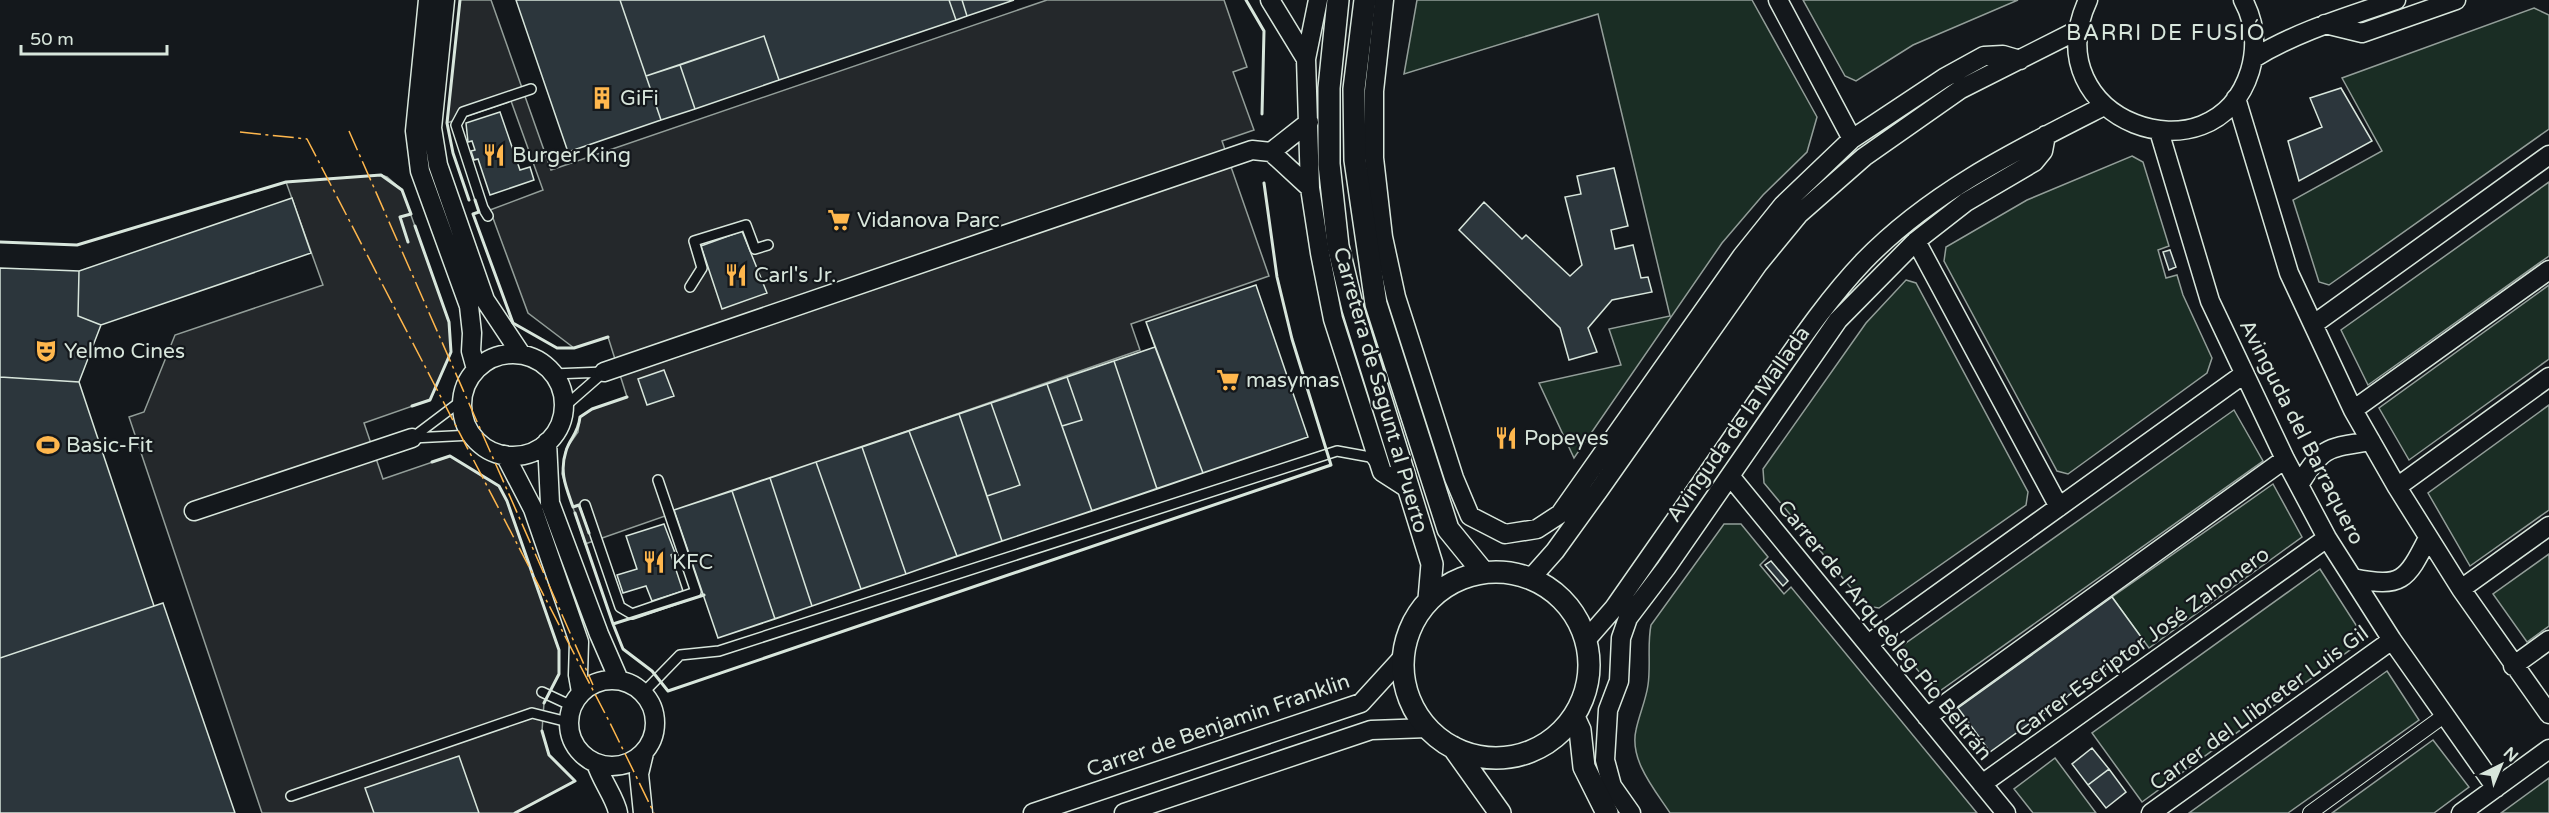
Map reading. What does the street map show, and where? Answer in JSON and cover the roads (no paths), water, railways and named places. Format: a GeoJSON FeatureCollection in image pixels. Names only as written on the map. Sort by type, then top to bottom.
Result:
{"type":"FeatureCollection","features":[{"type":"Feature","properties":{"kind":"street"},"geometry":{"type":"LineString","coordinates":[[428,0],[415,131],[420,171],[469,306],[471,351],[476,369]]}},
{"type":"Feature","properties":{"kind":"street"},"geometry":{"type":"LineString","coordinates":[[445,0],[432,128],[438,165],[485,300],[521,354]]}},
{"type":"Feature","properties":{"kind":"street"},"geometry":{"type":"LineString","coordinates":[[1270,0],[1306,59]]}},
{"type":"Feature","properties":{"kind":"street"},"geometry":{"type":"LineString","coordinates":[[1318,0],[1306,59],[1310,188],[1333,319],[1382,472],[1410,490]]}},
{"type":"Feature","properties":{"kind":"street","name":"Carretera de Sagunt al Puerto"},"geometry":{"type":"LineString","coordinates":[[1338,0],[1329,110],[1329,164],[1338,246],[1353,309],[1432,564],[1429,599]]}},
{"type":"Feature","properties":{"kind":"street","name":"Carretera de Sagunt al Puerto"},"geometry":{"type":"LineString","coordinates":[[1365,0],[1354,89],[1355,160],[1376,304],[1448,528],[1483,572]]}},
{"type":"Feature","properties":{"kind":"street"},"geometry":{"type":"LineString","coordinates":[[1384,0],[1374,91],[1374,158],[1383,237],[1396,297],[1447,457],[1470,516],[1505,534],[1537,530],[1560,514],[1742,255],[1783,205],[1852,139],[1944,78],[1984,56],[2003,55],[2020,60]]}},
{"type":"Feature","properties":{"kind":"street"},"geometry":{"type":"LineString","coordinates":[[1778,0],[1852,139]]}},
{"type":"Feature","properties":{"kind":"street"},"geometry":{"type":"LineString","coordinates":[[2088,0],[2078,30],[2077,51],[2082,71],[2093,93],[2104,106],[2129,123],[2159,131],[2179,131],[2202,124],[2221,113],[2236,98],[2247,80],[2254,58],[2255,39],[2249,11],[2243,0]]}},
{"type":"Feature","properties":{"kind":"street"},"geometry":{"type":"LineString","coordinates":[[2254,58],[2282,41],[2396,0]]}},
{"type":"Feature","properties":{"kind":"street"},"geometry":{"type":"LineString","coordinates":[[2325,24],[2361,33],[2456,0]]}},
{"type":"Feature","properties":{"kind":"street"},"geometry":{"type":"LineString","coordinates":[[1531,578],[1555,551],[1589,504],[1758,264],[1799,214],[1874,150],[1961,89],[2078,30]]}},
{"type":"Feature","properties":{"kind":"street"},"geometry":{"type":"LineString","coordinates":[[2236,98],[2289,273],[2353,410],[2428,538],[2513,666],[2549,714]]}},
{"type":"Feature","properties":{"kind":"street","name":"Avinguda de la Mallada"},"geometry":{"type":"LineString","coordinates":[[1586,640],[1614,608],[1639,573],[1823,307],[1865,260],[1907,223],[1957,186],[2008,154],[2104,106]]}},
{"type":"Feature","properties":{"kind":"street"},"geometry":{"type":"LineString","coordinates":[[1271,152],[1309,122]]}},
{"type":"Feature","properties":{"kind":"street","name":"Avinguda del Barraquero"},"geometry":{"type":"LineString","coordinates":[[2159,131],[2211,301],[2285,459],[2327,537],[2392,640],[2496,788]]}},
{"type":"Feature","properties":{"kind":"street","name":"Avinguda de la Mallada"},"geometry":{"type":"LineString","coordinates":[[1631,813],[1612,786],[1605,760],[1608,710],[1619,681],[1621,638],[1628,618],[1666,568],[1838,320],[1916,241],[1966,202],[2034,162],[2043,151],[2046,135]]}},
{"type":"Feature","properties":{"kind":"street"},"geometry":{"type":"LineString","coordinates":[[604,372],[1252,150],[1271,152],[1310,188]]}},
{"type":"Feature","properties":{"kind":"street"},"geometry":{"type":"LineString","coordinates":[[2314,324],[2549,155]]}},
{"type":"Feature","properties":{"kind":"street"},"geometry":{"type":"LineString","coordinates":[[1916,241],[2059,507]]}},
{"type":"Feature","properties":{"kind":"street"},"geometry":{"type":"LineString","coordinates":[[2353,410],[2549,270]]}},
{"type":"Feature","properties":{"kind":"street"},"geometry":{"type":"LineString","coordinates":[[504,354],[521,354],[533,358],[553,374],[563,395],[564,407],[556,432],[547,442],[535,451],[520,455],[505,455],[486,449],[472,435],[464,419],[461,401],[466,384],[476,369],[489,359],[504,354]]}},
{"type":"Feature","properties":{"kind":"street"},"geometry":{"type":"LineString","coordinates":[[1868,645],[2244,374]]}},
{"type":"Feature","properties":{"kind":"street"},"geometry":{"type":"LineString","coordinates":[[2397,487],[2549,377]]}},
{"type":"Feature","properties":{"kind":"street"},"geometry":{"type":"LineString","coordinates":[[194,512],[412,438]]}},
{"type":"Feature","properties":{"kind":"street"},"geometry":{"type":"LineString","coordinates":[[2299,485],[2315,459],[2324,452],[2333,447],[2371,441]]}},
{"type":"Feature","properties":{"kind":"street"},"geometry":{"type":"LineString","coordinates":[[547,442],[550,503],[599,634],[619,680]]}},
{"type":"Feature","properties":{"kind":"street"},"geometry":{"type":"LineString","coordinates":[[505,455],[533,509],[579,642],[572,739],[581,753],[596,763],[612,766],[630,763],[644,753]]}},
{"type":"Feature","properties":{"kind":"street"},"geometry":{"type":"LineString","coordinates":[[1437,488],[1447,457]]}},
{"type":"Feature","properties":{"kind":"street"},"geometry":{"type":"LineString","coordinates":[[1927,717],[2285,459]]}},
{"type":"Feature","properties":{"kind":"street","name":"Carrer de l'Arqueòleg Pío Beltrán"},"geometry":{"type":"LineString","coordinates":[[1730,476],[2006,813]]}},
{"type":"Feature","properties":{"kind":"street"},"geometry":{"type":"LineString","coordinates":[[1583,481],[1589,504]]}},
{"type":"Feature","properties":{"kind":"street"},"geometry":{"type":"LineString","coordinates":[[2461,589],[2549,526]]}},
{"type":"Feature","properties":{"kind":"street","name":"Carrer Escriptor José Zahonero"},"geometry":{"type":"LineString","coordinates":[[1982,784],[2327,537]]}},
{"type":"Feature","properties":{"kind":"street"},"geometry":{"type":"LineString","coordinates":[[2353,578],[2383,584],[2398,580],[2407,574],[2416,562],[2428,538]]}},
{"type":"Feature","properties":{"kind":"street"},"geometry":{"type":"LineString","coordinates":[[1639,573],[1666,568]]}},
{"type":"Feature","properties":{"kind":"street"},"geometry":{"type":"LineString","coordinates":[[1483,572],[1503,572],[1531,578],[1548,587],[1566,603],[1579,622],[1589,657],[1588,680],[1581,703],[1574,717],[1555,737],[1540,747],[1517,756],[1497,758],[1477,756],[1453,747],[1428,728],[1408,695],[1403,657],[1411,626],[1429,599],[1453,582],[1483,572]]}},
{"type":"Feature","properties":{"kind":"street","name":"Carrer del Llibreter Luis Gil"},"geometry":{"type":"LineString","coordinates":[[2151,813],[2392,640]]}},
{"type":"Feature","properties":{"kind":"street"},"geometry":{"type":"LineString","coordinates":[[2513,666],[2549,640]]}},
{"type":"Feature","properties":{"kind":"street","name":"Carrer de Benjamin Franklin"},"geometry":{"type":"LineString","coordinates":[[1033,813],[1361,703],[1403,657]]}},
{"type":"Feature","properties":{"kind":"street"},"geometry":{"type":"LineString","coordinates":[[574,706],[592,684],[619,680],[632,684],[644,693],[652,707],[656,723],[653,739],[644,753],[639,774],[643,813]]}},
{"type":"Feature","properties":{"kind":"street"},"geometry":{"type":"LineString","coordinates":[[2310,813],[2445,715]]}},
{"type":"Feature","properties":{"kind":"street"},"geometry":{"type":"LineString","coordinates":[[1574,717],[1580,730],[1584,766],[1606,813]]}},
{"type":"Feature","properties":{"kind":"street"},"geometry":{"type":"LineString","coordinates":[[1124,813],[1371,730],[1428,728]]}},
{"type":"Feature","properties":{"kind":"street"},"geometry":{"type":"LineString","coordinates":[[1453,747],[1500,813]]}},
{"type":"Feature","properties":{"kind":"street"},"geometry":{"type":"LineString","coordinates":[[2461,813],[2549,749]]}},
{"type":"Feature","properties":{"kind":"street"},"geometry":{"type":"LineString","coordinates":[[596,763],[602,781],[617,805],[618,813]]}},
{"type":"Feature","properties":{"kind":"lane"},"geometry":{"type":"LineString","coordinates":[[488,216],[483,208],[456,125],[463,112],[531,89]]}},
{"type":"Feature","properties":{"kind":"lane"},"geometry":{"type":"LineString","coordinates":[[690,287],[702,268],[694,241],[746,225],[755,249],[768,245]]}},
{"type":"Feature","properties":{"kind":"lane"},"geometry":{"type":"LineString","coordinates":[[553,374],[604,372]]}},
{"type":"Feature","properties":{"kind":"lane"},"geometry":{"type":"LineString","coordinates":[[564,407],[604,372]]}},
{"type":"Feature","properties":{"kind":"lane"},"geometry":{"type":"LineString","coordinates":[[412,438],[461,401]]}},
{"type":"Feature","properties":{"kind":"lane"},"geometry":{"type":"LineString","coordinates":[[412,438],[472,435]]}},
{"type":"Feature","properties":{"kind":"lane"},"geometry":{"type":"LineString","coordinates":[[644,693],[680,655],[719,651],[1328,454],[1337,452],[1370,457],[1382,472]]}},
{"type":"Feature","properties":{"kind":"lane"},"geometry":{"type":"LineString","coordinates":[[585,505],[620,607],[632,614],[696,592],[658,480]]}},
{"type":"Feature","properties":{"kind":"lane"},"geometry":{"type":"LineString","coordinates":[[542,692],[574,706]]}},
{"type":"Feature","properties":{"kind":"lane"},"geometry":{"type":"LineString","coordinates":[[291,796],[532,713],[574,706]]}},
{"type":"Feature","properties":{"kind":"place","name":"GiFi"},"geometry":{"type":"Point","coordinates":[602,98]}},
{"type":"Feature","properties":{"kind":"place","name":"Burger King"},"geometry":{"type":"Point","coordinates":[494,155]}},
{"type":"Feature","properties":{"kind":"place","name":"Vidanova Parc"},"geometry":{"type":"Point","coordinates":[839,220]}},
{"type":"Feature","properties":{"kind":"place","name":"Carl's Jr."},"geometry":{"type":"Point","coordinates":[736,275]}},
{"type":"Feature","properties":{"kind":"place","name":"Yelmo Cines"},"geometry":{"type":"Point","coordinates":[46,351]}},
{"type":"Feature","properties":{"kind":"place","name":"masymas"},"geometry":{"type":"Point","coordinates":[1228,380]}},
{"type":"Feature","properties":{"kind":"place","name":"Popeyes"},"geometry":{"type":"Point","coordinates":[1506,438]}},
{"type":"Feature","properties":{"kind":"place","name":"Basic-Fit"},"geometry":{"type":"Point","coordinates":[48,445]}},
{"type":"Feature","properties":{"kind":"place","name":"KFC"},"geometry":{"type":"Point","coordinates":[654,562]}},
{"type":"Feature","properties":{"kind":"district","name":"BARRI DE FUSIÓ"},"geometry":{"type":"Point","coordinates":[2166,32]}}]}
